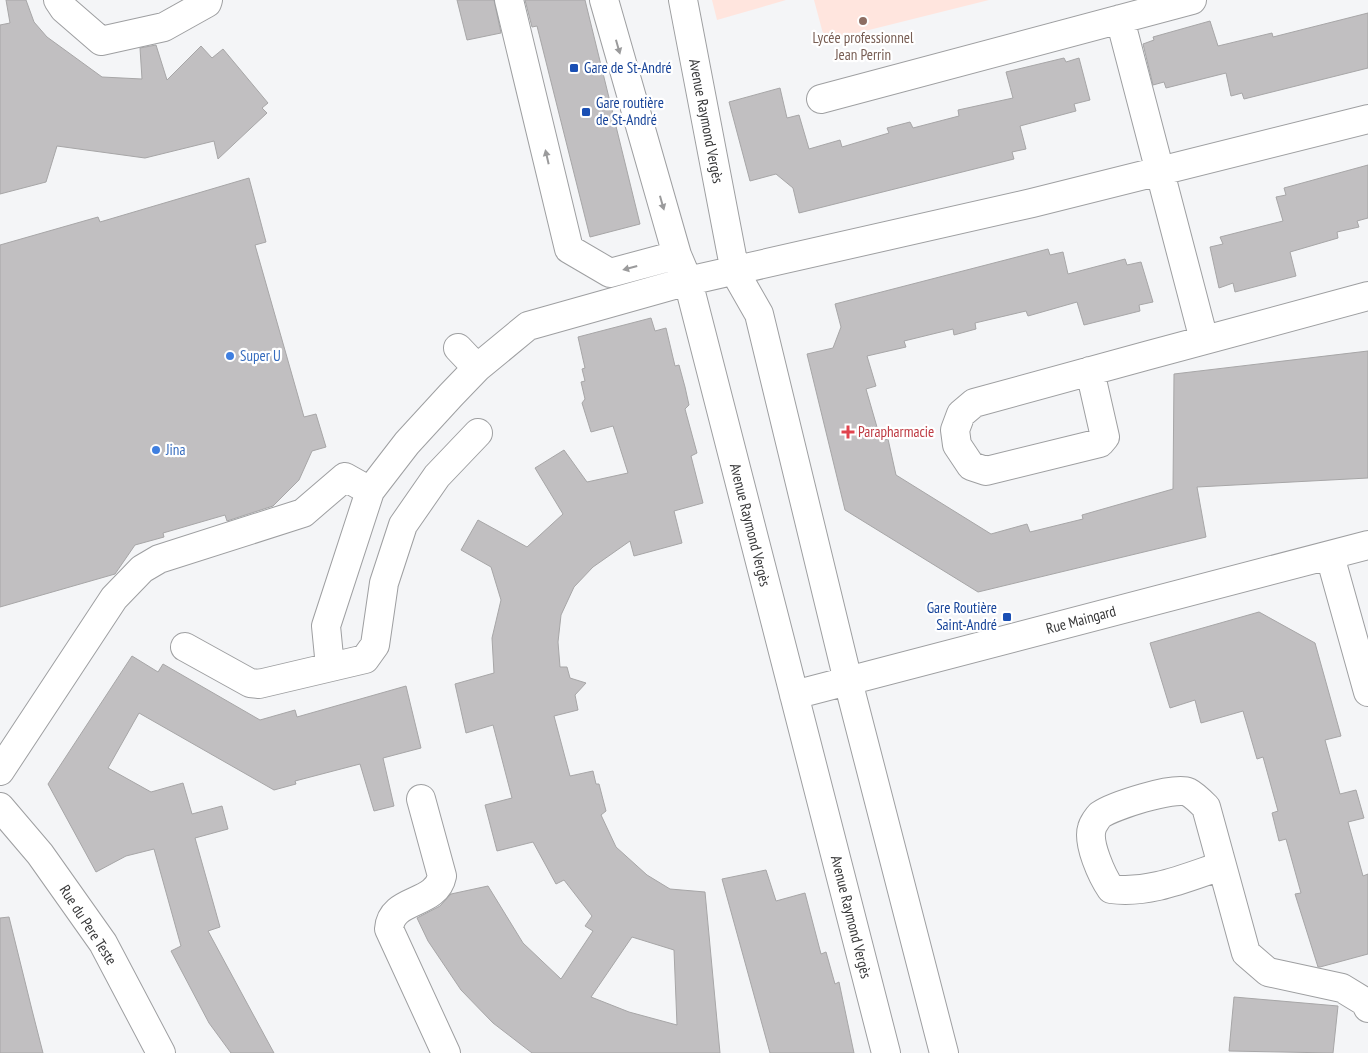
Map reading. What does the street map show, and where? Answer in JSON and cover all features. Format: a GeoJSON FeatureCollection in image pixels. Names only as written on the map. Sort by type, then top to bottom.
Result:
{"type":"FeatureCollection","features":[{"type":"Feature","properties":{"kind":"street"},"geometry":{"type":"LineString","coordinates":[[58,0],[64,9],[100,42],[164,27],[207,3],[208,0]]}},
{"type":"Feature","properties":{"kind":"street"},"geometry":{"type":"LineString","coordinates":[[509,0],[569,249],[610,273],[677,255]]}},
{"type":"Feature","properties":{"kind":"street","name":"Avenue Raymond Vergès"},"geometry":{"type":"LineString","coordinates":[[604,0],[677,255],[688,281],[886,1053]]}},
{"type":"Feature","properties":{"kind":"street","name":"Avenue Raymond Vergès"},"geometry":{"type":"LineString","coordinates":[[683,0],[735,272],[759,314],[848,681],[944,1053]]}},
{"type":"Feature","properties":{"kind":"street"},"geometry":{"type":"LineString","coordinates":[[821,99],[1192,0]]}},
{"type":"Feature","properties":{"kind":"street"},"geometry":{"type":"LineString","coordinates":[[1120,19],[1204,340]]}},
{"type":"Feature","properties":{"kind":"street"},"geometry":{"type":"LineString","coordinates":[[330,667],[326,626],[370,491],[407,443],[477,368],[528,326],[688,281],[735,272],[1160,171],[1368,119]]}},
{"type":"Feature","properties":{"kind":"street"},"geometry":{"type":"LineString","coordinates":[[1090,371],[1105,437],[1100,443],[986,471],[971,466],[957,445],[955,430],[961,414],[974,403],[1090,371],[1204,340],[1368,296]]}},
{"type":"Feature","properties":{"kind":"street"},"geometry":{"type":"LineString","coordinates":[[458,348],[477,368]]}},
{"type":"Feature","properties":{"kind":"street"},"geometry":{"type":"LineString","coordinates":[[185,647],[250,683],[270,682],[365,659],[375,645],[384,583],[403,525],[437,476],[478,434]]}},
{"type":"Feature","properties":{"kind":"street"},"geometry":{"type":"LineString","coordinates":[[0,771],[114,598],[142,568],[160,559],[303,513],[345,477],[370,491]]}},
{"type":"Feature","properties":{"kind":"street","name":"Rue Maingard"},"geometry":{"type":"LineString","coordinates":[[794,695],[1368,545]]}},
{"type":"Feature","properties":{"kind":"street"},"geometry":{"type":"LineString","coordinates":[[1330,556],[1368,692]]}},
{"type":"Feature","properties":{"kind":"street"},"geometry":{"type":"LineString","coordinates":[[1221,866],[1152,888],[1128,891],[1111,889],[1103,877],[1093,846],[1092,828],[1100,815],[1128,804],[1166,791],[1188,792],[1206,807],[1246,952],[1268,972],[1342,988],[1365,1002],[1368,1008]]}},
{"type":"Feature","properties":{"kind":"street"},"geometry":{"type":"LineString","coordinates":[[421,799],[442,876],[441,884],[435,892],[401,908],[394,914],[390,920],[389,929],[446,1053]]}},
{"type":"Feature","properties":{"kind":"street","name":"Rue du Pere Teste"},"geometry":{"type":"LineString","coordinates":[[0,806],[40,854],[103,943],[161,1053]]}},
{"type":"Feature","properties":{"kind":"shaded area","name":"Lycée professionnel Jean Perrin"},"geometry":{"type":"Polygon","coordinates":[[[712,0],[786,0],[717,20],[712,0]]]}},
{"type":"Feature","properties":{"kind":"shaded area","name":"Lycée professionnel Jean Perrin"},"geometry":{"type":"Polygon","coordinates":[[[814,0],[989,0],[825,41],[814,0]]]}},
{"type":"Feature","properties":{"kind":"building"},"geometry":{"type":"Polygon","coordinates":[[[6,0],[26,0],[34,22],[47,37],[102,77],[142,79],[140,48],[156,45],[167,80],[201,46],[212,58],[223,49],[268,103],[262,108],[267,113],[218,159],[214,141],[145,158],[57,146],[46,182],[0,194],[0,25],[10,23],[6,0]]]}},
{"type":"Feature","properties":{"kind":"building"},"geometry":{"type":"Polygon","coordinates":[[[457,0],[494,0],[501,33],[467,40],[457,0]]]}},
{"type":"Feature","properties":{"kind":"building","name":"Gare routière de St-André"},"geometry":{"type":"Polygon","coordinates":[[[525,0],[585,0],[640,224],[590,237],[537,26],[532,27],[525,0]]]}},
{"type":"Feature","properties":{"kind":"building"},"geometry":{"type":"Polygon","coordinates":[[[1368,13],[1368,68],[1244,99],[1242,93],[1231,96],[1226,73],[1166,88],[1164,82],[1153,85],[1143,44],[1154,40],[1153,37],[1210,21],[1218,46],[1272,33],[1273,37],[1368,13]]]}},
{"type":"Feature","properties":{"kind":"building"},"geometry":{"type":"Polygon","coordinates":[[[1064,58],[1066,62],[1079,58],[1090,100],[1074,104],[1076,111],[1020,126],[1026,149],[1012,152],[1014,159],[799,213],[793,188],[776,174],[750,181],[729,102],[780,88],[787,118],[799,115],[809,149],[840,140],[842,147],[889,133],[887,128],[910,122],[913,128],[959,116],[958,110],[1013,98],[1006,72],[1064,58]]]}},
{"type":"Feature","properties":{"kind":"building"},"geometry":{"type":"Polygon","coordinates":[[[1368,165],[1368,218],[1357,221],[1359,227],[1337,232],[1338,238],[1290,252],[1296,276],[1235,292],[1233,283],[1219,288],[1210,247],[1223,244],[1220,237],[1283,221],[1276,197],[1286,195],[1284,188],[1368,165]]]}},
{"type":"Feature","properties":{"kind":"building"},"geometry":{"type":"Polygon","coordinates":[[[249,178],[266,242],[255,245],[304,417],[316,414],[326,447],[312,451],[299,480],[273,506],[227,521],[225,515],[163,533],[164,537],[135,545],[115,574],[0,607],[0,245],[98,217],[100,222],[249,178]]]}},
{"type":"Feature","properties":{"kind":"building"},"geometry":{"type":"Polygon","coordinates":[[[1048,249],[1050,255],[1063,252],[1068,274],[1125,259],[1127,265],[1141,262],[1153,302],[1139,305],[1140,311],[1084,325],[1077,302],[1028,316],[1026,311],[975,323],[976,329],[954,335],[953,329],[904,341],[906,347],[867,356],[876,386],[866,389],[881,441],[888,439],[896,475],[991,534],[1027,524],[1030,532],[1083,519],[1082,515],[1173,489],[1174,374],[1368,351],[1368,478],[1197,487],[1206,537],[978,592],[845,510],[807,354],[833,348],[841,327],[835,304],[1048,249]]]}},
{"type":"Feature","properties":{"kind":"building"},"geometry":{"type":"Polygon","coordinates":[[[651,318],[655,331],[666,328],[675,366],[679,365],[689,405],[685,409],[697,453],[691,456],[703,503],[674,511],[682,543],[634,556],[630,541],[593,567],[574,587],[561,615],[558,642],[560,667],[567,667],[570,678],[586,683],[575,695],[578,710],[554,716],[570,776],[593,771],[596,784],[599,784],[606,811],[601,815],[616,847],[647,875],[670,889],[705,892],[720,1053],[532,1053],[493,1023],[461,990],[428,941],[417,918],[440,906],[451,894],[488,886],[523,943],[561,979],[593,931],[585,926],[592,916],[564,880],[556,884],[533,842],[497,851],[485,805],[512,798],[493,725],[466,733],[455,684],[494,673],[492,638],[501,600],[491,567],[461,550],[478,520],[527,547],[563,514],[535,468],[564,450],[587,482],[628,473],[613,426],[591,432],[582,403],[585,399],[581,382],[585,381],[582,369],[585,368],[578,337],[651,318]],[[632,937],[591,997],[629,1012],[677,1025],[674,950],[632,937]]]}},
{"type":"Feature","properties":{"kind":"building"},"geometry":{"type":"Polygon","coordinates":[[[1259,612],[1315,643],[1341,736],[1325,740],[1340,794],[1356,790],[1364,818],[1348,822],[1363,876],[1368,874],[1368,954],[1320,967],[1318,967],[1295,894],[1301,893],[1286,839],[1279,841],[1272,813],[1278,811],[1263,757],[1257,759],[1243,711],[1201,723],[1195,700],[1170,708],[1150,643],[1259,612]]]}},
{"type":"Feature","properties":{"kind":"building"},"geometry":{"type":"Polygon","coordinates":[[[132,656],[158,672],[163,664],[260,720],[295,710],[297,717],[406,686],[421,748],[383,758],[394,806],[374,811],[360,764],[295,781],[296,784],[274,790],[139,713],[108,768],[151,792],[183,783],[192,814],[222,806],[228,829],[195,838],[220,927],[208,931],[274,1053],[231,1053],[209,1023],[171,951],[181,946],[154,849],[126,856],[96,872],[48,784],[132,656]]]}},
{"type":"Feature","properties":{"kind":"building"},"geometry":{"type":"Polygon","coordinates":[[[766,870],[776,901],[805,893],[821,954],[826,952],[835,984],[839,982],[854,1053],[770,1053],[722,879],[766,870]]]}},
{"type":"Feature","properties":{"kind":"building"},"geometry":{"type":"Polygon","coordinates":[[[9,917],[43,1053],[0,1053],[0,918],[9,917]]]}},
{"type":"Feature","properties":{"kind":"building"},"geometry":{"type":"Polygon","coordinates":[[[1234,997],[1338,1006],[1333,1053],[1229,1051],[1234,997]]]}},
{"type":"Feature","properties":{"kind":"place","name":"Lycée professionnel Jean Perrin"},"geometry":{"type":"Point","coordinates":[863,21]}},
{"type":"Feature","properties":{"kind":"place","name":"Gare de St-André"},"geometry":{"type":"Point","coordinates":[574,68]}},
{"type":"Feature","properties":{"kind":"place","name":"Gare routière de St-André"},"geometry":{"type":"Point","coordinates":[586,112]}},
{"type":"Feature","properties":{"kind":"place","name":"Super U"},"geometry":{"type":"Point","coordinates":[230,356]}},
{"type":"Feature","properties":{"kind":"place","name":"Parapharmacie"},"geometry":{"type":"Point","coordinates":[848,432]}},
{"type":"Feature","properties":{"kind":"place","name":"Jina"},"geometry":{"type":"Point","coordinates":[156,450]}},
{"type":"Feature","properties":{"kind":"place","name":"Gare Routière Saint-André"},"geometry":{"type":"Point","coordinates":[1007,617]}}]}
